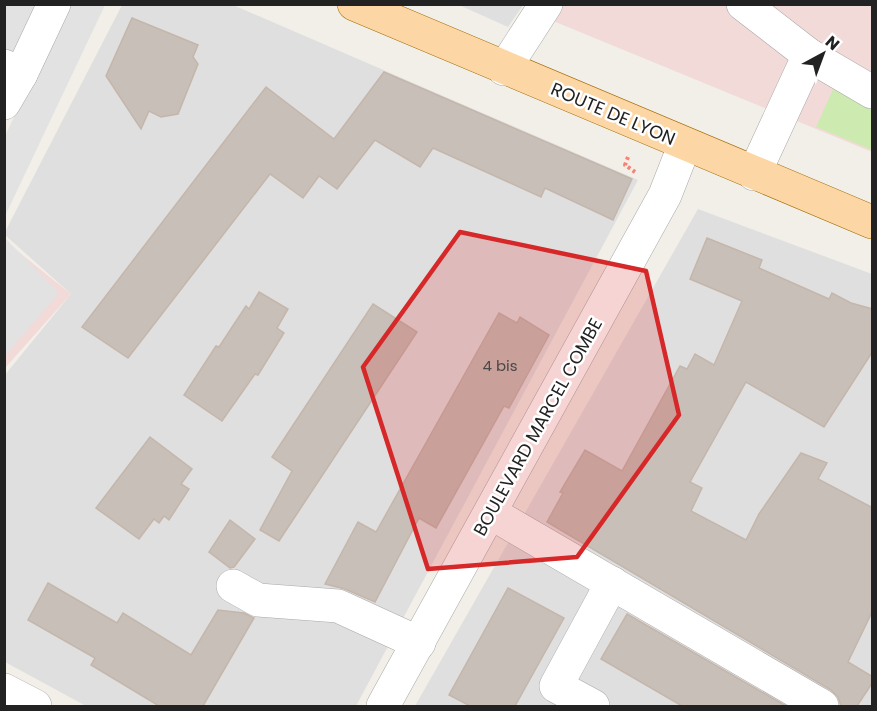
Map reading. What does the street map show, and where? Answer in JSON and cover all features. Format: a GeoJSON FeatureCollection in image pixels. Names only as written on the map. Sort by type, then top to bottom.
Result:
{"type":"FeatureCollection","features":[{"type":"Feature","properties":{"kind":"main road","name":"ROUTE DE LYON"},"geometry":{"type":"LineString","coordinates":[[354,4],[504,69],[873,222]]}},
{"type":"Feature","properties":{"kind":"street"},"geometry":{"type":"LineString","coordinates":[[4,103],[13,70],[54,4]]}},
{"type":"Feature","properties":{"kind":"street"},"geometry":{"type":"LineString","coordinates":[[504,69],[546,4]]}},
{"type":"Feature","properties":{"kind":"street"},"geometry":{"type":"LineString","coordinates":[[742,4],[809,55],[873,92]]}},
{"type":"Feature","properties":{"kind":"street"},"geometry":{"type":"LineString","coordinates":[[754,174],[809,55]]}},
{"type":"Feature","properties":{"kind":"street","name":"BOULEVARD MARCEL COMBE"},"geometry":{"type":"LineString","coordinates":[[383,706],[665,195],[685,144]]}},
{"type":"Feature","properties":{"kind":"street"},"geometry":{"type":"LineString","coordinates":[[491,513],[822,706]]}},
{"type":"Feature","properties":{"kind":"street"},"geometry":{"type":"LineString","coordinates":[[593,706],[556,686],[612,584]]}},
{"type":"Feature","properties":{"kind":"street"},"geometry":{"type":"LineString","coordinates":[[233,586],[258,600],[338,606],[418,643]]}},
{"type":"Feature","properties":{"kind":"street"},"geometry":{"type":"LineString","coordinates":[[4,690],[35,706]]}},
{"type":"Feature","properties":{"kind":"highlighted area"},"geometry":{"type":"Polygon","coordinates":[[[460,232],[646,271],[679,415],[577,557],[428,569],[363,367],[460,232]]]}},
{"type":"Feature","properties":{"kind":"shaded area"},"geometry":{"type":"Polygon","coordinates":[[[549,4],[872,5],[872,152],[541,16],[549,4]]]}},
{"type":"Feature","properties":{"kind":"shaded area"},"geometry":{"type":"Polygon","coordinates":[[[5,5],[105,5],[5,216],[5,136],[32,80],[5,67],[5,5]]]}},
{"type":"Feature","properties":{"kind":"shaded area"},"geometry":{"type":"Polygon","coordinates":[[[122,5],[233,5],[638,180],[356,706],[86,706],[5,662],[4,376],[71,294],[5,235],[5,232],[122,5]]]}},
{"type":"Feature","properties":{"kind":"shaded area"},"geometry":{"type":"Polygon","coordinates":[[[459,5],[523,5],[508,27],[459,5]]]}},
{"type":"Feature","properties":{"kind":"shaded area"},"geometry":{"type":"Polygon","coordinates":[[[698,209],[872,274],[872,706],[415,706],[698,209]]]}},
{"type":"Feature","properties":{"kind":"shaded area"},"geometry":{"type":"Polygon","coordinates":[[[5,238],[59,293],[5,356],[5,238]]]}},
{"type":"Feature","properties":{"kind":"shaded area"},"geometry":{"type":"Polygon","coordinates":[[[5,241],[71,294],[5,368],[5,241]]]}},
{"type":"Feature","properties":{"kind":"green space"},"geometry":{"type":"Polygon","coordinates":[[[835,85],[872,103],[872,150],[816,127],[835,85]]]}},
{"type":"Feature","properties":{"kind":"building"},"geometry":{"type":"Polygon","coordinates":[[[132,18],[198,45],[193,57],[198,64],[178,114],[161,117],[149,111],[141,129],[106,76],[132,18]]]}},
{"type":"Feature","properties":{"kind":"building"},"geometry":{"type":"Polygon","coordinates":[[[384,72],[632,179],[613,220],[545,188],[541,197],[433,148],[420,167],[375,140],[337,189],[319,176],[303,198],[270,174],[128,358],[82,327],[266,87],[334,139],[384,72]]]}},
{"type":"Feature","properties":{"kind":"building"},"geometry":{"type":"Polygon","coordinates":[[[707,238],[762,260],[759,268],[829,299],[832,293],[851,303],[873,309],[873,351],[824,427],[746,382],[690,482],[702,488],[691,511],[746,540],[759,514],[801,453],[827,463],[818,479],[873,508],[873,610],[848,662],[873,677],[873,682],[857,706],[841,706],[838,697],[831,690],[547,522],[563,493],[560,492],[585,450],[622,471],[680,366],[687,369],[695,354],[714,365],[742,301],[690,279],[707,238]]]}},
{"type":"Feature","properties":{"kind":"building"},"geometry":{"type":"Polygon","coordinates":[[[259,292],[288,309],[277,328],[284,333],[258,375],[255,374],[222,421],[184,395],[216,346],[219,347],[246,306],[249,309],[259,292]]]}},
{"type":"Feature","properties":{"kind":"building"},"geometry":{"type":"Polygon","coordinates":[[[373,304],[417,332],[279,541],[260,530],[292,471],[272,457],[373,304]]]}},
{"type":"Feature","properties":{"kind":"building"},"geometry":{"type":"Polygon","coordinates":[[[499,313],[517,323],[520,317],[549,335],[509,408],[504,406],[436,528],[419,518],[375,602],[345,589],[325,584],[358,522],[376,532],[499,313]]]}},
{"type":"Feature","properties":{"kind":"building"},"geometry":{"type":"Polygon","coordinates":[[[150,437],[192,469],[181,484],[189,489],[169,520],[164,516],[159,523],[154,519],[139,539],[96,508],[150,437]]]}},
{"type":"Feature","properties":{"kind":"building"},"geometry":{"type":"Polygon","coordinates":[[[230,520],[255,539],[234,567],[230,568],[209,552],[230,520]]]}},
{"type":"Feature","properties":{"kind":"building"},"geometry":{"type":"Polygon","coordinates":[[[48,583],[117,623],[123,613],[191,655],[218,610],[244,613],[254,618],[203,706],[159,706],[91,665],[95,658],[28,620],[48,583]]]}},
{"type":"Feature","properties":{"kind":"building"},"geometry":{"type":"Polygon","coordinates":[[[508,588],[564,618],[515,706],[470,706],[449,695],[508,588]]]}},
{"type":"Feature","properties":{"kind":"building"},"geometry":{"type":"Polygon","coordinates":[[[627,614],[786,706],[682,706],[601,659],[627,614]]]}}]}
